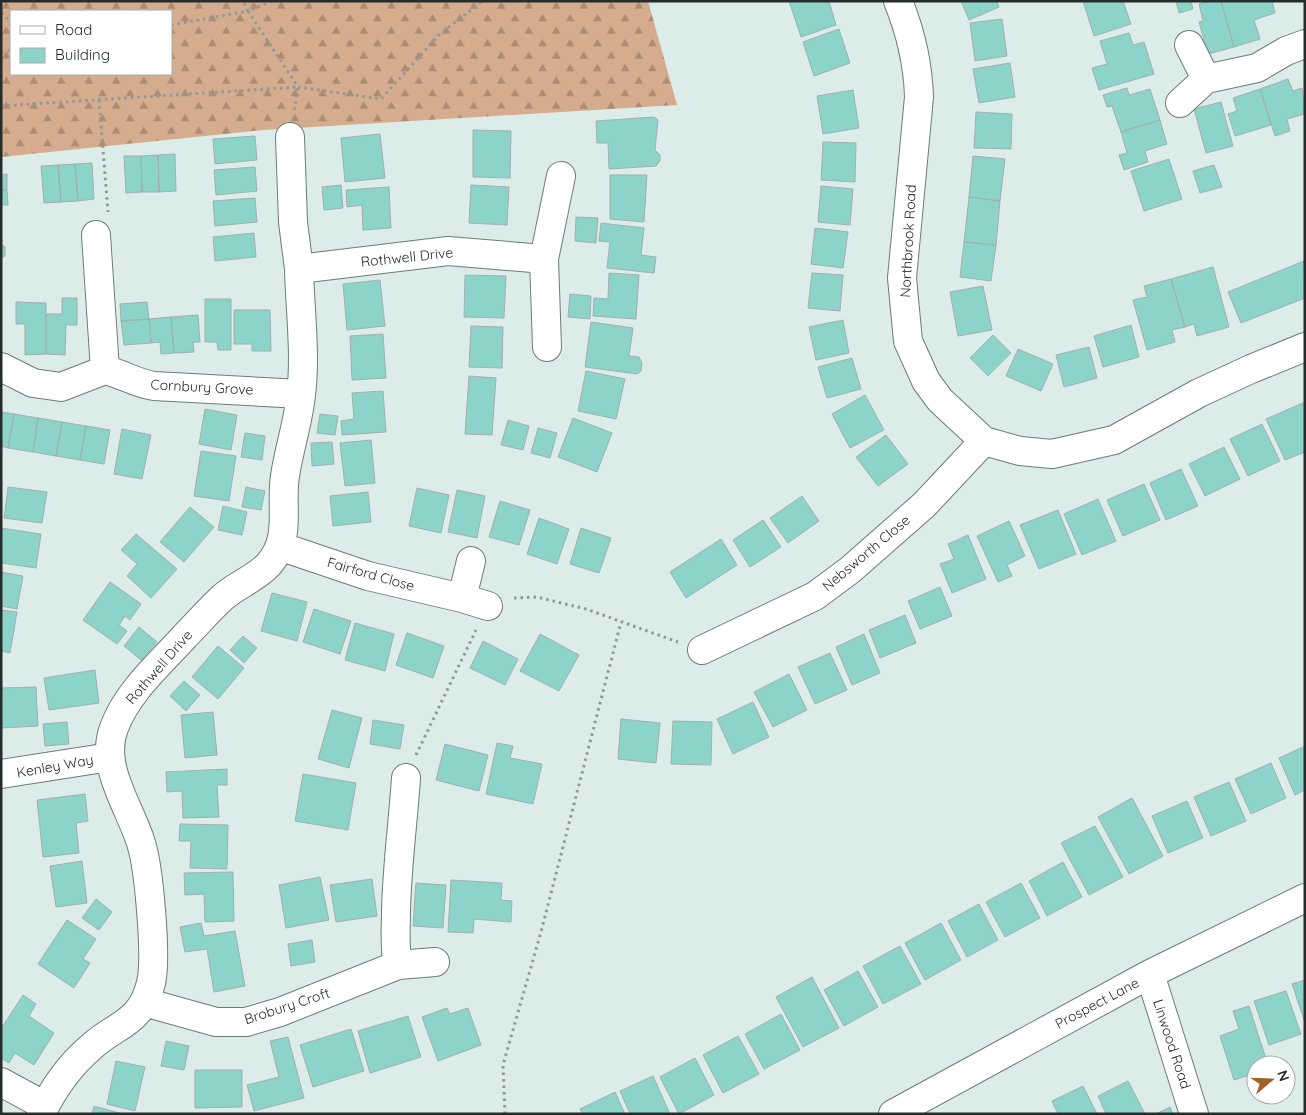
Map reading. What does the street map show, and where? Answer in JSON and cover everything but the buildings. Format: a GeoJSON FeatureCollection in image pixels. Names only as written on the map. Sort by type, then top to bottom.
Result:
{"type":"FeatureCollection","features":[{"type":"Feature","properties":{"kind":"street","name":"Northbrook Road"},"geometry":{"type":"LineString","coordinates":[[898,1],[908,26],[918,71],[919,97],[902,278],[908,341],[926,381],[940,400],[984,441],[1020,451],[1052,454],[1114,440],[1199,393],[1251,369],[1305,348]]}},
{"type":"Feature","properties":{"kind":"street"},"geometry":{"type":"LineString","coordinates":[[1180,104],[1206,80],[1257,68],[1286,51],[1305,44]]}},
{"type":"Feature","properties":{"kind":"street"},"geometry":{"type":"LineString","coordinates":[[1189,45],[1206,80]]}},
{"type":"Feature","properties":{"kind":"street"},"geometry":{"type":"LineString","coordinates":[[282,547],[285,516],[284,478],[301,394],[299,269],[293,222],[290,137]]}},
{"type":"Feature","properties":{"kind":"street"},"geometry":{"type":"LineString","coordinates":[[547,347],[544,259],[561,176]]}},
{"type":"Feature","properties":{"kind":"street"},"geometry":{"type":"LineString","coordinates":[[1,367],[33,383],[61,387],[105,370],[96,236]]}},
{"type":"Feature","properties":{"kind":"street","name":"Rothwell Drive"},"geometry":{"type":"LineString","coordinates":[[299,269],[448,252],[544,259]]}},
{"type":"Feature","properties":{"kind":"street","name":"Cornbury Grove"},"geometry":{"type":"LineString","coordinates":[[105,370],[120,373],[137,383],[154,386],[237,388],[301,394]]}},
{"type":"Feature","properties":{"kind":"street","name":"Nebsworth Close"},"geometry":{"type":"LineString","coordinates":[[702,650],[815,596],[850,570],[924,505],[984,441]]}},
{"type":"Feature","properties":{"kind":"street","name":"Rothwell Drive"},"geometry":{"type":"LineString","coordinates":[[43,1110],[67,1071],[91,1046],[128,1023],[144,1002],[151,982],[152,934],[147,870],[142,844],[110,757],[114,728],[130,698],[223,596],[268,566],[282,547]]}},
{"type":"Feature","properties":{"kind":"street","name":"Fairford Close"},"geometry":{"type":"LineString","coordinates":[[282,547],[368,576],[488,606]]}},
{"type":"Feature","properties":{"kind":"street"},"geometry":{"type":"LineString","coordinates":[[462,598],[471,561]]}},
{"type":"Feature","properties":{"kind":"street","name":"Kenley Way"},"geometry":{"type":"LineString","coordinates":[[1,774],[110,757]]}},
{"type":"Feature","properties":{"kind":"street"},"geometry":{"type":"LineString","coordinates":[[398,965],[396,940],[397,866],[403,823],[406,778]]}},
{"type":"Feature","properties":{"kind":"street","name":"Prospect Lane"},"geometry":{"type":"LineString","coordinates":[[892,1114],[1150,974],[1305,898]]}},
{"type":"Feature","properties":{"kind":"street","name":"Brobury Croft"},"geometry":{"type":"LineString","coordinates":[[144,1002],[216,1022],[246,1022],[280,1012],[398,965],[435,962]]}},
{"type":"Feature","properties":{"kind":"street","name":"Linwood Road"},"geometry":{"type":"LineString","coordinates":[[1150,974],[1194,1114]]}},
{"type":"Feature","properties":{"kind":"street"},"geometry":{"type":"LineString","coordinates":[[1,1082],[43,1110]]}},
{"type":"Feature","properties":{"kind":"path"},"geometry":{"type":"LineString","coordinates":[[243,1],[298,87]]}},
{"type":"Feature","properties":{"kind":"path"},"geometry":{"type":"LineString","coordinates":[[172,25],[248,11],[272,1]]}},
{"type":"Feature","properties":{"kind":"path"},"geometry":{"type":"LineString","coordinates":[[1,106],[298,87],[381,99],[439,35],[482,1]]}},
{"type":"Feature","properties":{"kind":"path"},"geometry":{"type":"LineString","coordinates":[[96,236],[109,234],[99,100]]}},
{"type":"Feature","properties":{"kind":"path"},"geometry":{"type":"LineString","coordinates":[[406,778],[488,606],[508,599],[538,597],[586,609],[702,650]]}},
{"type":"Feature","properties":{"kind":"path"},"geometry":{"type":"LineString","coordinates":[[505,1114],[502,1065],[542,932],[621,622]]}},
{"type":"Feature","properties":{"kind":"green space"},"geometry":{"type":"Polygon","coordinates":[[[1,1],[648,1],[677,105],[264,130],[1,157],[1,1]]]}}]}
